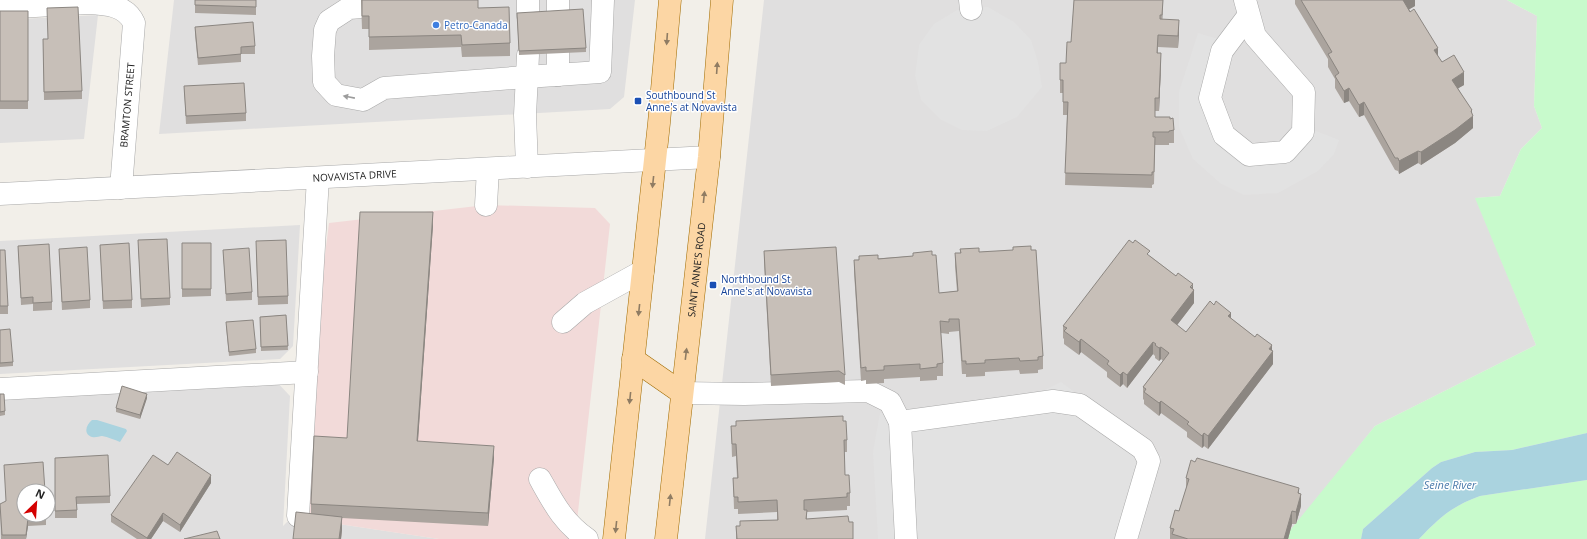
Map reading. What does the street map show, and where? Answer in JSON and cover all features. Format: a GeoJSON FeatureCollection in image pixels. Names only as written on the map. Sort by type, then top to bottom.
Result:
{"type":"FeatureCollection","features":[{"type":"Feature","properties":{"kind":"main road"},"geometry":{"type":"LineString","coordinates":[[614,539],[656,160],[670,0]]}},
{"type":"Feature","properties":{"kind":"main road","name":"SAINT ANNE'S ROAD"},"geometry":{"type":"LineString","coordinates":[[666,539],[709,157],[722,0]]}},
{"type":"Feature","properties":{"kind":"main road"},"geometry":{"type":"LineString","coordinates":[[634,359],[682,393]]}},
{"type":"Feature","properties":{"kind":"street"},"geometry":{"type":"LineString","coordinates":[[362,7],[350,8],[328,22],[325,30],[322,56],[324,82],[336,95],[364,100],[384,88],[600,72],[603,0]]}},
{"type":"Feature","properties":{"kind":"street","name":"BRAMTON STREET"},"geometry":{"type":"LineString","coordinates":[[0,8],[88,3],[114,6],[131,16],[134,23],[121,188]]}},
{"type":"Feature","properties":{"kind":"street"},"geometry":{"type":"LineString","coordinates":[[1247,8],[1255,36],[1304,92],[1303,132],[1285,152],[1249,155],[1224,135],[1210,98],[1222,51],[1247,8]]}},
{"type":"Feature","properties":{"kind":"street"},"geometry":{"type":"LineString","coordinates":[[558,53],[558,75]]}},
{"type":"Feature","properties":{"kind":"street"},"geometry":{"type":"LineString","coordinates":[[527,167],[525,115],[528,55]]}},
{"type":"Feature","properties":{"kind":"street","name":"NOVAVISTA DRIVE"},"geometry":{"type":"LineString","coordinates":[[0,194],[709,157]]}},
{"type":"Feature","properties":{"kind":"street"},"geometry":{"type":"LineString","coordinates":[[486,205],[488,169]]}},
{"type":"Feature","properties":{"kind":"street"},"geometry":{"type":"LineString","coordinates":[[298,516],[318,178]]}},
{"type":"Feature","properties":{"kind":"street"},"geometry":{"type":"LineString","coordinates":[[563,322],[585,303],[643,271]]}},
{"type":"Feature","properties":{"kind":"street"},"geometry":{"type":"LineString","coordinates":[[0,389],[307,372]]}},
{"type":"Feature","properties":{"kind":"street"},"geometry":{"type":"LineString","coordinates":[[682,393],[744,394],[868,391],[890,402],[900,422],[906,539]]}},
{"type":"Feature","properties":{"kind":"street"},"geometry":{"type":"LineString","coordinates":[[900,422],[1053,401],[1080,405],[1142,449],[1149,461],[1126,539]]}},
{"type":"Feature","properties":{"kind":"street"},"geometry":{"type":"LineString","coordinates":[[540,479],[558,512],[571,527],[587,539]]}},
{"type":"Feature","properties":{"kind":"shaded area"},"geometry":{"type":"Polygon","coordinates":[[[174,0],[635,0],[624,97],[610,109],[159,134],[174,0]]]}},
{"type":"Feature","properties":{"kind":"shaded area"},"geometry":{"type":"Polygon","coordinates":[[[764,0],[1507,0],[1537,16],[1534,106],[1542,128],[1521,149],[1500,196],[1476,198],[1536,345],[1375,426],[1285,539],[705,539],[764,0]]]}},
{"type":"Feature","properties":{"kind":"shaded area"},"geometry":{"type":"Polygon","coordinates":[[[988,7],[1014,22],[1031,40],[1038,62],[1042,87],[1017,117],[987,131],[962,130],[940,119],[921,100],[915,75],[919,45],[934,24],[957,10],[988,7]]]}},
{"type":"Feature","properties":{"kind":"shaded area"},"geometry":{"type":"Polygon","coordinates":[[[98,15],[84,139],[0,143],[0,20],[98,15]]]}},
{"type":"Feature","properties":{"kind":"shaded area"},"geometry":{"type":"Polygon","coordinates":[[[1198,33],[1235,44],[1217,98],[1231,134],[1252,147],[1283,148],[1293,122],[1339,140],[1334,154],[1318,171],[1278,193],[1244,195],[1220,183],[1193,159],[1179,127],[1179,92],[1198,33]]]}},
{"type":"Feature","properties":{"kind":"shaded area"},"geometry":{"type":"Polygon","coordinates":[[[486,205],[595,208],[610,224],[575,539],[439,539],[292,517],[329,223],[486,205]]]}},
{"type":"Feature","properties":{"kind":"shaded area"},"geometry":{"type":"Polygon","coordinates":[[[300,225],[293,346],[280,359],[0,374],[0,241],[300,225]]]}},
{"type":"Feature","properties":{"kind":"shaded area"},"geometry":{"type":"Polygon","coordinates":[[[275,380],[290,396],[283,526],[292,517],[439,539],[0,539],[0,395],[275,380]]]}},
{"type":"Feature","properties":{"kind":"shaded area"},"geometry":{"type":"Polygon","coordinates":[[[1061,382],[1162,457],[1137,539],[878,539],[873,452],[880,413],[1015,405],[1061,382]]]}},
{"type":"Feature","properties":{"kind":"green space"},"geometry":{"type":"Polygon","coordinates":[[[1507,0],[1587,0],[1587,433],[1512,450],[1475,452],[1441,462],[1432,468],[1363,529],[1361,539],[1285,539],[1287,534],[1375,426],[1536,345],[1475,198],[1500,196],[1521,149],[1542,128],[1534,106],[1537,16],[1507,0]]]}},
{"type":"Feature","properties":{"kind":"green space"},"geometry":{"type":"Polygon","coordinates":[[[1587,480],[1587,539],[1419,539],[1446,513],[1461,504],[1480,496],[1587,480]]]}},
{"type":"Feature","properties":{"kind":"water"},"geometry":{"type":"Polygon","coordinates":[[[92,420],[97,420],[126,429],[127,431],[120,442],[102,436],[92,437],[87,434],[86,429],[92,420]]]}},
{"type":"Feature","properties":{"kind":"water","name":"Seine River"},"geometry":{"type":"Polygon","coordinates":[[[1587,433],[1587,480],[1480,496],[1461,504],[1446,513],[1419,539],[1361,539],[1363,529],[1432,468],[1441,462],[1475,452],[1512,450],[1587,433]]]}},
{"type":"Feature","properties":{"kind":"building"},"geometry":{"type":"Polygon","coordinates":[[[195,0],[256,0],[256,7],[195,5],[195,0]]]}},
{"type":"Feature","properties":{"kind":"building","name":"Petro-Canada"},"geometry":{"type":"Polygon","coordinates":[[[362,0],[478,0],[478,8],[509,7],[510,43],[462,45],[461,35],[369,37],[369,16],[362,16],[362,0]]]}},
{"type":"Feature","properties":{"kind":"building"},"geometry":{"type":"Polygon","coordinates":[[[1074,0],[1163,0],[1162,15],[1160,15],[1160,19],[1179,20],[1178,36],[1158,35],[1157,53],[1161,53],[1159,98],[1155,98],[1155,117],[1173,118],[1174,130],[1169,132],[1153,132],[1153,137],[1155,137],[1154,172],[1152,172],[1152,175],[1065,173],[1068,102],[1063,102],[1063,80],[1060,80],[1060,63],[1066,63],[1067,42],[1071,42],[1074,0]]]}},
{"type":"Feature","properties":{"kind":"building"},"geometry":{"type":"Polygon","coordinates":[[[1301,0],[1403,0],[1410,12],[1414,9],[1438,48],[1434,50],[1442,62],[1454,55],[1464,72],[1452,80],[1472,110],[1473,116],[1455,130],[1421,152],[1418,151],[1399,161],[1398,158],[1395,158],[1364,102],[1359,105],[1349,88],[1344,91],[1335,76],[1339,73],[1328,54],[1332,52],[1301,0]]]}},
{"type":"Feature","properties":{"kind":"building"},"geometry":{"type":"Polygon","coordinates":[[[78,7],[82,91],[44,92],[43,39],[48,39],[47,8],[78,7]]]}},
{"type":"Feature","properties":{"kind":"building"},"geometry":{"type":"Polygon","coordinates":[[[583,9],[586,48],[519,51],[517,13],[583,9]]]}},
{"type":"Feature","properties":{"kind":"building"},"geometry":{"type":"Polygon","coordinates":[[[0,11],[28,11],[28,101],[0,101],[0,11]]]}},
{"type":"Feature","properties":{"kind":"building"},"geometry":{"type":"Polygon","coordinates":[[[253,22],[255,46],[241,47],[241,54],[198,58],[195,27],[253,22]]]}},
{"type":"Feature","properties":{"kind":"building"},"geometry":{"type":"Polygon","coordinates":[[[244,83],[246,113],[186,116],[184,86],[244,83]]]}},
{"type":"Feature","properties":{"kind":"building"},"geometry":{"type":"Polygon","coordinates":[[[360,212],[433,212],[417,441],[494,446],[488,513],[311,504],[314,436],[347,438],[360,212]]]}},
{"type":"Feature","properties":{"kind":"building"},"geometry":{"type":"Polygon","coordinates":[[[167,239],[170,298],[141,299],[138,240],[167,239]]]}},
{"type":"Feature","properties":{"kind":"building"},"geometry":{"type":"Polygon","coordinates":[[[286,240],[288,296],[258,297],[256,241],[286,240]]]}},
{"type":"Feature","properties":{"kind":"building"},"geometry":{"type":"Polygon","coordinates":[[[1129,240],[1133,243],[1135,240],[1150,251],[1147,254],[1176,276],[1178,273],[1193,284],[1190,287],[1194,290],[1171,320],[1186,332],[1210,301],[1214,305],[1216,301],[1231,313],[1228,316],[1255,337],[1257,334],[1272,345],[1269,349],[1273,351],[1208,436],[1204,433],[1202,436],[1187,424],[1189,422],[1161,401],[1159,403],[1144,392],[1146,389],[1143,387],[1169,353],[1161,347],[1159,348],[1153,342],[1127,375],[1123,372],[1120,375],[1107,364],[1109,361],[1081,339],[1079,342],[1064,331],[1067,328],[1063,326],[1129,240]]]}},
{"type":"Feature","properties":{"kind":"building"},"geometry":{"type":"Polygon","coordinates":[[[129,243],[132,300],[103,301],[100,245],[129,243]]]}},
{"type":"Feature","properties":{"kind":"building"},"geometry":{"type":"Polygon","coordinates":[[[182,243],[211,243],[211,289],[182,289],[182,243]]]}},
{"type":"Feature","properties":{"kind":"building"},"geometry":{"type":"Polygon","coordinates":[[[49,244],[52,302],[33,303],[33,297],[21,298],[18,246],[49,244]]]}},
{"type":"Feature","properties":{"kind":"building"},"geometry":{"type":"Polygon","coordinates":[[[1031,246],[1031,250],[1036,250],[1043,356],[1038,357],[1038,360],[1020,361],[1019,358],[985,360],[985,363],[966,364],[966,361],[962,361],[959,319],[949,319],[949,322],[940,321],[943,363],[937,364],[937,367],[920,369],[920,364],[884,366],[884,370],[866,371],[866,367],[861,368],[854,260],[859,260],[859,256],[878,255],[878,259],[913,256],[913,253],[932,251],[932,255],[936,255],[939,293],[958,291],[955,253],[961,253],[960,249],[979,248],[979,252],[1013,250],[1013,247],[1031,246]]]}},
{"type":"Feature","properties":{"kind":"building"},"geometry":{"type":"Polygon","coordinates":[[[87,247],[90,300],[62,302],[59,249],[87,247]]]}},
{"type":"Feature","properties":{"kind":"building"},"geometry":{"type":"Polygon","coordinates":[[[836,247],[845,375],[839,371],[771,375],[764,251],[836,247]]]}},
{"type":"Feature","properties":{"kind":"building"},"geometry":{"type":"Polygon","coordinates":[[[249,248],[252,292],[226,294],[223,250],[249,248]]]}},
{"type":"Feature","properties":{"kind":"building"},"geometry":{"type":"Polygon","coordinates":[[[0,250],[5,250],[8,306],[0,306],[0,250]]]}},
{"type":"Feature","properties":{"kind":"building"},"geometry":{"type":"Polygon","coordinates":[[[286,315],[288,346],[261,347],[260,317],[286,315]]]}},
{"type":"Feature","properties":{"kind":"building"},"geometry":{"type":"Polygon","coordinates":[[[253,320],[256,349],[229,352],[226,322],[253,320]]]}},
{"type":"Feature","properties":{"kind":"building"},"geometry":{"type":"Polygon","coordinates":[[[10,329],[13,362],[0,363],[0,330],[10,329]]]}},
{"type":"Feature","properties":{"kind":"building"},"geometry":{"type":"Polygon","coordinates":[[[122,386],[147,394],[140,415],[116,408],[122,386]]]}},
{"type":"Feature","properties":{"kind":"building"},"geometry":{"type":"Polygon","coordinates":[[[0,394],[4,394],[5,411],[0,412],[0,394]]]}},
{"type":"Feature","properties":{"kind":"building"},"geometry":{"type":"Polygon","coordinates":[[[843,416],[843,421],[846,421],[847,440],[844,440],[845,475],[849,475],[850,493],[847,493],[847,497],[804,500],[804,510],[807,510],[806,519],[848,516],[849,522],[853,522],[853,539],[737,539],[736,526],[740,526],[740,521],[778,520],[777,500],[738,502],[738,497],[734,497],[733,478],[738,478],[736,444],[732,444],[731,426],[736,426],[736,421],[843,416]]]}},
{"type":"Feature","properties":{"kind":"building"},"geometry":{"type":"Polygon","coordinates":[[[177,452],[211,475],[180,525],[163,513],[147,538],[111,515],[153,455],[168,465],[177,452]]]}},
{"type":"Feature","properties":{"kind":"building"},"geometry":{"type":"Polygon","coordinates":[[[108,455],[110,496],[76,497],[77,510],[56,511],[55,458],[108,455]]]}},
{"type":"Feature","properties":{"kind":"building"},"geometry":{"type":"Polygon","coordinates":[[[1197,458],[1299,488],[1298,493],[1301,494],[1296,512],[1292,511],[1284,539],[1188,539],[1172,534],[1174,529],[1170,528],[1175,510],[1179,511],[1189,479],[1186,478],[1191,460],[1195,462],[1197,458]]]}},
{"type":"Feature","properties":{"kind":"building"},"geometry":{"type":"Polygon","coordinates":[[[43,462],[44,483],[16,483],[16,523],[27,523],[26,535],[2,535],[0,504],[6,501],[4,465],[43,462]]]}},
{"type":"Feature","properties":{"kind":"building"},"geometry":{"type":"Polygon","coordinates":[[[296,512],[342,517],[339,539],[293,539],[296,512]]]}},
{"type":"Feature","properties":{"kind":"building"},"geometry":{"type":"Polygon","coordinates":[[[217,531],[220,539],[184,539],[217,531]]]}},
{"type":"Feature","properties":{"kind":"place","name":"Petro-Canada"},"geometry":{"type":"Point","coordinates":[436,25]}},
{"type":"Feature","properties":{"kind":"place","name":"Southbound St Anne's at Novavista"},"geometry":{"type":"Point","coordinates":[638,101]}},
{"type":"Feature","properties":{"kind":"place","name":"Northbound St Anne's at Novavista"},"geometry":{"type":"Point","coordinates":[713,285]}}]}
